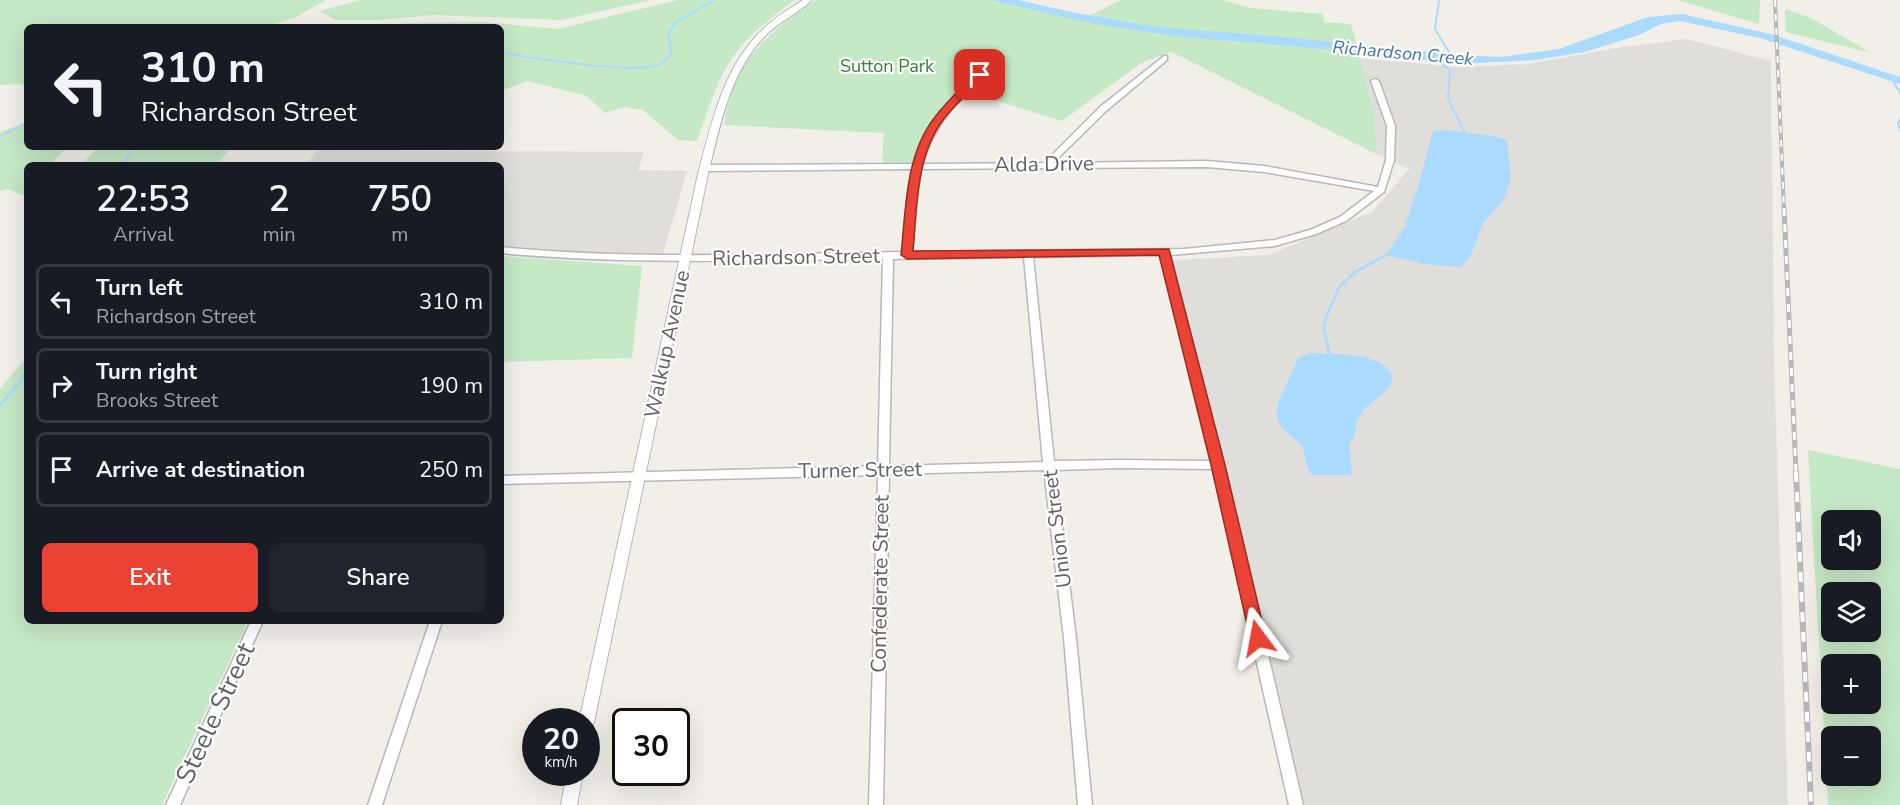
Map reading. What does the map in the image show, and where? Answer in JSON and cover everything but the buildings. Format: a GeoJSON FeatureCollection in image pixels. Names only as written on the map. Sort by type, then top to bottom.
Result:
{"type":"FeatureCollection","features":[{"type":"Feature","properties":{"kind":"street","name":"Walkup Avenue"},"geometry":{"type":"LineString","coordinates":[[589,708],[685,258],[721,102],[732,75],[754,43],[785,16],[808,0]]}},
{"type":"Feature","properties":{"kind":"street"},"geometry":{"type":"LineString","coordinates":[[907,255],[917,165],[927,139],[939,118],[968,86],[1000,57]]}},
{"type":"Feature","properties":{"kind":"street"},"geometry":{"type":"LineString","coordinates":[[1047,164],[1096,116],[1164,58]]}},
{"type":"Feature","properties":{"kind":"street"},"geometry":{"type":"LineString","coordinates":[[1375,81],[1391,126],[1390,160],[1381,190]]}},
{"type":"Feature","properties":{"kind":"street","name":"Alda Drive"},"geometry":{"type":"LineString","coordinates":[[705,168],[1047,164],[1237,166],[1381,190]]}},
{"type":"Feature","properties":{"kind":"street","name":"Richardson Street"},"geometry":{"type":"LineString","coordinates":[[504,250],[575,257],[685,258],[1236,248],[1275,243],[1343,219],[1381,190]]}},
{"type":"Feature","properties":{"kind":"street"},"geometry":{"type":"LineString","coordinates":[[1164,251],[1218,465],[1296,805]]}},
{"type":"Feature","properties":{"kind":"street","name":"Union Street"},"geometry":{"type":"LineString","coordinates":[[1028,253],[1085,805]]}},
{"type":"Feature","properties":{"kind":"street","name":"Confederate Street"},"geometry":{"type":"LineString","coordinates":[[876,805],[888,255]]}},
{"type":"Feature","properties":{"kind":"street","name":"Turner Street"},"geometry":{"type":"LineString","coordinates":[[504,480],[640,474],[1120,464],[1218,465]]}},
{"type":"Feature","properties":{"kind":"street","name":"Steele Street"},"geometry":{"type":"LineString","coordinates":[[173,805],[256,624]]}},
{"type":"Feature","properties":{"kind":"street"},"geometry":{"type":"LineString","coordinates":[[375,805],[435,624]]}},
{"type":"Feature","properties":{"kind":"street"},"geometry":{"type":"LineString","coordinates":[[569,805],[572,786]]}},
{"type":"Feature","properties":{"kind":"shaded area"},"geometry":{"type":"Polygon","coordinates":[[[1686,39],[1771,61],[1774,361],[1788,805],[1300,805],[1160,261],[1268,255],[1372,212],[1409,169],[1377,154],[1374,112],[1360,58],[1458,67],[1528,64],[1616,48],[1686,39]]]}},
{"type":"Feature","properties":{"kind":"shaded area"},"geometry":{"type":"Polygon","coordinates":[[[317,150],[644,152],[638,170],[687,171],[663,254],[504,252],[504,162],[308,162],[317,150]]]}},
{"type":"Feature","properties":{"kind":"green space"},"geometry":{"type":"Polygon","coordinates":[[[0,0],[326,0],[296,17],[275,24],[24,24],[24,86],[21,84],[0,85],[0,0]]]}},
{"type":"Feature","properties":{"kind":"green space"},"geometry":{"type":"Polygon","coordinates":[[[360,0],[651,0],[561,20],[434,15],[377,20],[335,20],[320,11],[360,0]]]}},
{"type":"Feature","properties":{"kind":"green space"},"geometry":{"type":"Polygon","coordinates":[[[678,0],[795,0],[769,20],[737,51],[716,89],[697,141],[678,140],[643,110],[625,107],[605,113],[587,96],[527,81],[504,90],[504,24],[400,24],[484,22],[557,29],[678,0]]]}},
{"type":"Feature","properties":{"kind":"green space","name":"Sutton Park"},"geometry":{"type":"Polygon","coordinates":[[[816,0],[989,0],[1081,20],[1121,0],[1224,0],[1250,8],[1323,14],[1324,22],[1351,24],[1374,112],[1377,154],[1171,52],[1141,63],[1062,121],[959,89],[936,115],[913,163],[882,164],[884,133],[724,125],[732,88],[746,63],[767,38],[792,16],[816,0]]]}},
{"type":"Feature","properties":{"kind":"green space"},"geometry":{"type":"Polygon","coordinates":[[[1677,0],[1760,0],[1759,24],[1677,0]]]}},
{"type":"Feature","properties":{"kind":"green space"},"geometry":{"type":"Polygon","coordinates":[[[1785,9],[1811,18],[1871,53],[1786,32],[1785,9]]]}},
{"type":"Feature","properties":{"kind":"green space"},"geometry":{"type":"Polygon","coordinates":[[[24,123],[24,150],[64,150],[53,162],[24,162],[24,196],[7,189],[0,191],[0,132],[24,123]]]}},
{"type":"Feature","properties":{"kind":"green space"},"geometry":{"type":"Polygon","coordinates":[[[95,150],[229,150],[219,162],[84,162],[95,150]]]}},
{"type":"Feature","properties":{"kind":"green space"},"geometry":{"type":"Polygon","coordinates":[[[504,256],[642,266],[632,358],[504,362],[504,256]]]}},
{"type":"Feature","properties":{"kind":"green space"},"geometry":{"type":"Polygon","coordinates":[[[24,361],[24,624],[247,624],[162,805],[0,805],[0,389],[24,361]]]}},
{"type":"Feature","properties":{"kind":"green space"},"geometry":{"type":"Polygon","coordinates":[[[1808,450],[1900,469],[1900,805],[1828,805],[1827,786],[1881,786],[1881,726],[1824,726],[1823,714],[1881,714],[1881,654],[1821,654],[1821,681],[1808,450]]]}},
{"type":"Feature","properties":{"kind":"water","name":"Richardson Creek"},"geometry":{"type":"Polygon","coordinates":[[[989,0],[1018,0],[1157,27],[1501,57],[1559,49],[1648,17],[1682,14],[1771,34],[1900,77],[1900,84],[1760,38],[1680,21],[1661,24],[1639,35],[1585,52],[1534,60],[1460,64],[1316,48],[1183,37],[1101,25],[989,0]]]}},
{"type":"Feature","properties":{"kind":"water"},"geometry":{"type":"Polygon","coordinates":[[[1433,131],[1493,136],[1507,140],[1511,179],[1504,199],[1483,223],[1470,257],[1461,267],[1424,264],[1386,255],[1405,226],[1433,131]]]}},
{"type":"Feature","properties":{"kind":"water"},"geometry":{"type":"Polygon","coordinates":[[[1312,353],[1371,359],[1381,363],[1389,370],[1393,379],[1386,391],[1365,408],[1357,420],[1354,437],[1349,444],[1352,472],[1350,475],[1313,475],[1309,472],[1302,446],[1281,427],[1276,415],[1279,401],[1297,360],[1312,353]]]}},
{"type":"Feature","properties":{"kind":"waterway"},"geometry":{"type":"LineString","coordinates":[[504,52],[607,67],[648,67],[660,64],[671,55],[669,35],[675,23],[714,0]]}},
{"type":"Feature","properties":{"kind":"waterway","name":"Richardson Creek"},"geometry":{"type":"LineString","coordinates":[[1439,0],[1435,29],[1452,57]]}},
{"type":"Feature","properties":{"kind":"waterway","name":"Richardson Creek"},"geometry":{"type":"LineString","coordinates":[[1443,60],[1441,63],[1450,70],[1448,99],[1465,132],[1463,133]]}},
{"type":"Feature","properties":{"kind":"waterway"},"geometry":{"type":"LineString","coordinates":[[1895,80],[1893,81],[1900,93]]}},
{"type":"Feature","properties":{"kind":"waterway"},"geometry":{"type":"LineString","coordinates":[[1900,119],[1898,123],[1900,131]]}},
{"type":"Feature","properties":{"kind":"waterway"},"geometry":{"type":"LineString","coordinates":[[0,136],[24,125]]}},
{"type":"Feature","properties":{"kind":"waterway"},"geometry":{"type":"LineString","coordinates":[[125,162],[133,150]]}},
{"type":"Feature","properties":{"kind":"waterway"},"geometry":{"type":"LineString","coordinates":[[1330,358],[1324,328],[1326,317],[1339,287],[1355,272],[1388,254]]}},
{"type":"Feature","properties":{"kind":"waterway"},"geometry":{"type":"LineString","coordinates":[[0,405],[24,377]]}},
{"type":"Feature","properties":{"kind":"railway"},"geometry":{"type":"LineString","coordinates":[[1775,0],[1784,210]]}},
{"type":"Feature","properties":{"kind":"railway"},"geometry":{"type":"LineString","coordinates":[[1784,208],[1796,473]]}},
{"type":"Feature","properties":{"kind":"railway"},"geometry":{"type":"LineString","coordinates":[[1796,472],[1811,805]]}},
{"type":"Feature","properties":{"kind":"route"},"geometry":{"type":"LineString","coordinates":[[980,75],[939,118],[927,139],[915,175],[907,255],[1164,251],[1218,465],[1258,638]]}}]}
